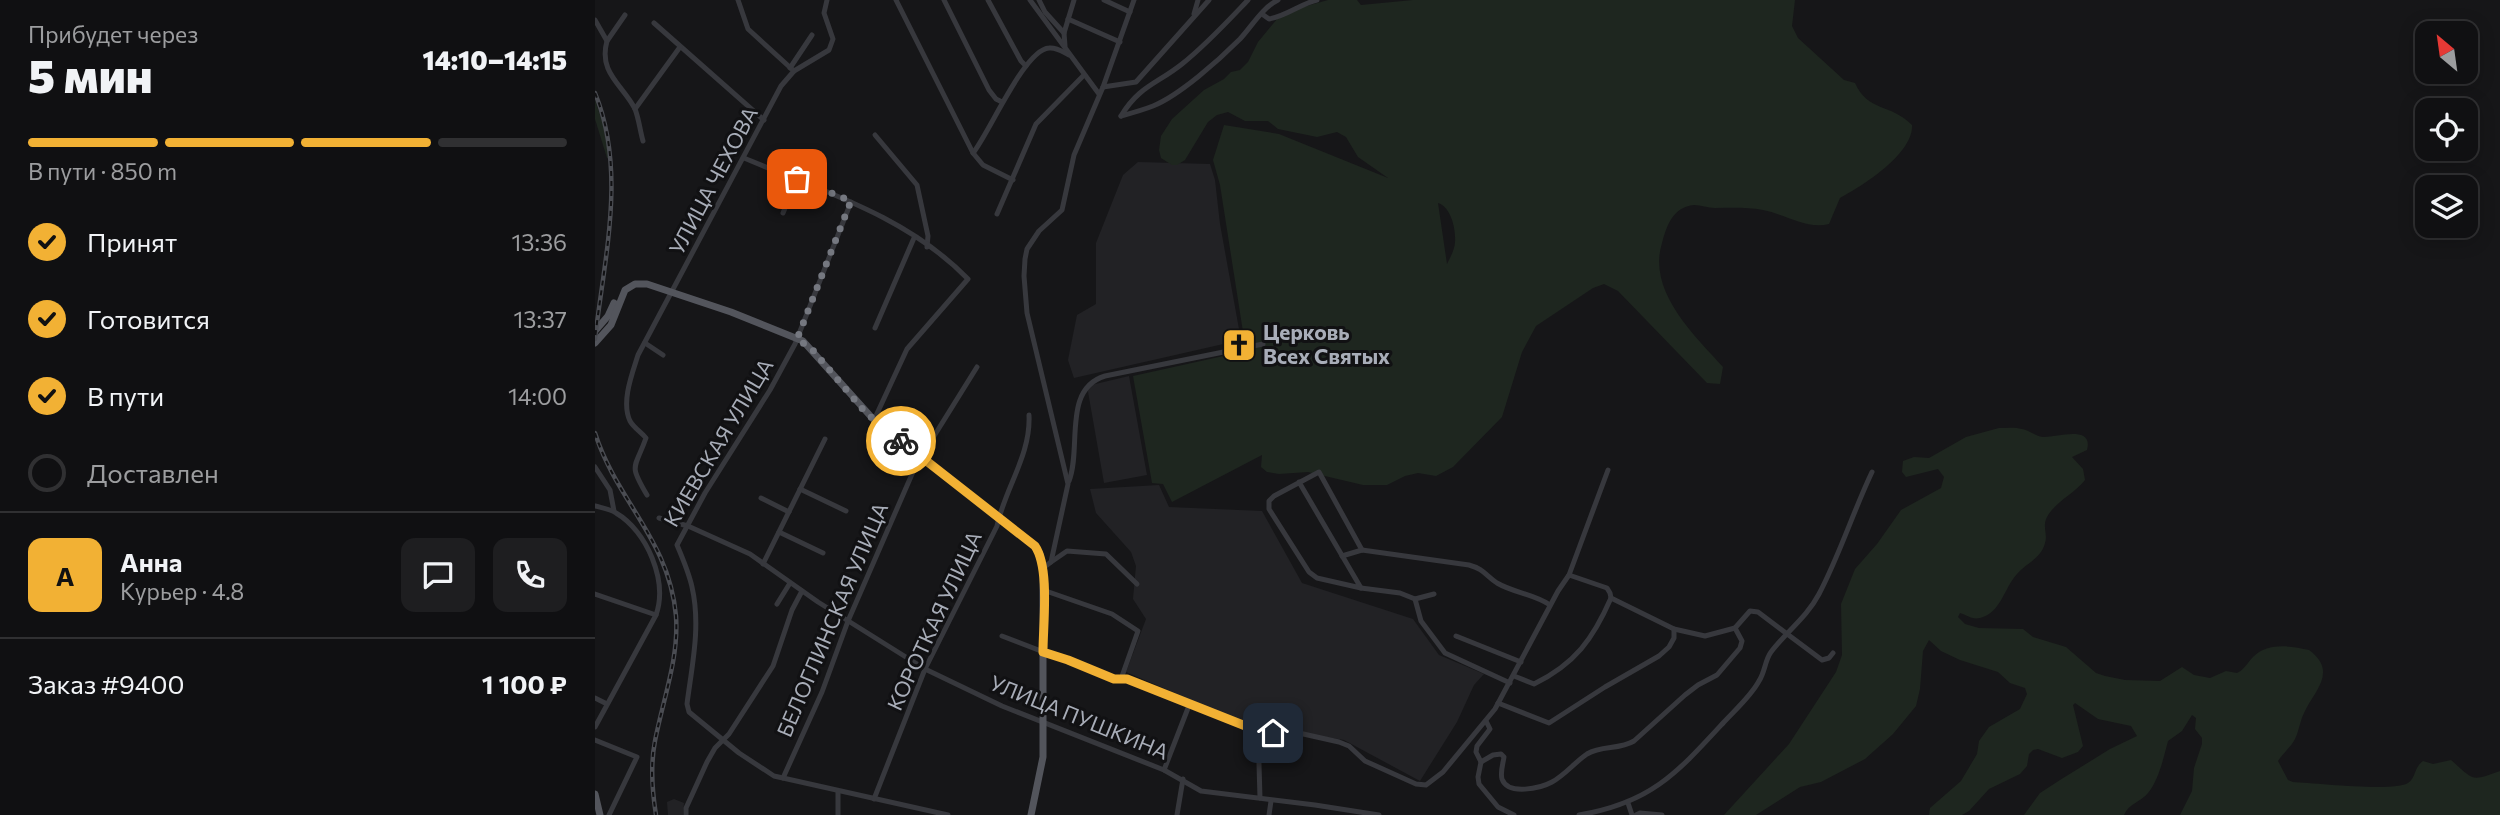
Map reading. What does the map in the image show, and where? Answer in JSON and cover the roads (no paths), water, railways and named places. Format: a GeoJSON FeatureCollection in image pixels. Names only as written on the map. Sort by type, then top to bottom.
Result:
{"type":"FeatureCollection","features":[{"type":"Feature","properties":{"kind":"main road"},"geometry":{"type":"LineString","coordinates":[[595,331],[608,316],[620,289],[629,282],[646,280],[673,293]]}},
{"type":"Feature","properties":{"kind":"main road"},"geometry":{"type":"LineString","coordinates":[[595,342],[611,325],[622,294],[629,286],[641,283],[731,312],[797,339],[811,348],[874,420],[1035,546],[1044,568],[1044,723],[1041,774],[1031,815]]}},
{"type":"Feature","properties":{"kind":"main road"},"geometry":{"type":"LineString","coordinates":[[595,794],[600,815]]}},
{"type":"Feature","properties":{"kind":"street"},"geometry":{"type":"LineString","coordinates":[[738,0],[748,29],[792,70]]}},
{"type":"Feature","properties":{"kind":"street","name":"УЛИЦА ЧЕХОВА"},"geometry":{"type":"LineString","coordinates":[[792,70],[829,50],[833,38],[824,13],[827,0]]}},
{"type":"Feature","properties":{"kind":"street"},"geometry":{"type":"LineString","coordinates":[[896,0],[973,153],[983,165],[1013,180]]}},
{"type":"Feature","properties":{"kind":"street"},"geometry":{"type":"LineString","coordinates":[[944,0],[989,90],[996,99],[1003,102]]}},
{"type":"Feature","properties":{"kind":"street"},"geometry":{"type":"LineString","coordinates":[[988,0],[1026,66]]}},
{"type":"Feature","properties":{"kind":"street"},"geometry":{"type":"LineString","coordinates":[[1030,0],[1099,94]]}},
{"type":"Feature","properties":{"kind":"street"},"geometry":{"type":"LineString","coordinates":[[1039,0],[1045,12],[1063,33],[1069,55]]}},
{"type":"Feature","properties":{"kind":"street"},"geometry":{"type":"LineString","coordinates":[[1063,33],[1074,0]]}},
{"type":"Feature","properties":{"kind":"street"},"geometry":{"type":"LineString","coordinates":[[1104,0],[1130,12]]}},
{"type":"Feature","properties":{"kind":"street"},"geometry":{"type":"LineString","coordinates":[[1068,484],[1027,313],[1025,259],[1027,249],[1039,231],[1062,210],[1074,155],[1103,87],[1134,0]]}},
{"type":"Feature","properties":{"kind":"street"},"geometry":{"type":"LineString","coordinates":[[1194,15],[1198,0]]}},
{"type":"Feature","properties":{"kind":"street"},"geometry":{"type":"LineString","coordinates":[[1103,87],[1136,82],[1209,0]]}},
{"type":"Feature","properties":{"kind":"street"},"geometry":{"type":"LineString","coordinates":[[1248,0],[1199,50],[1143,88],[1121,116],[1171,96],[1213,64],[1238,41],[1268,5],[1278,0]]}},
{"type":"Feature","properties":{"kind":"street"},"geometry":{"type":"LineString","coordinates":[[1262,14],[1269,19],[1280,17],[1302,4],[1318,0]]}},
{"type":"Feature","properties":{"kind":"street"},"geometry":{"type":"LineString","coordinates":[[625,15],[607,41],[604,56],[623,94],[635,109],[643,141]]}},
{"type":"Feature","properties":{"kind":"street"},"geometry":{"type":"LineString","coordinates":[[1068,19],[1120,42]]}},
{"type":"Feature","properties":{"kind":"street"},"geometry":{"type":"LineString","coordinates":[[595,20],[607,41]]}},
{"type":"Feature","properties":{"kind":"street"},"geometry":{"type":"LineString","coordinates":[[654,23],[764,120]]}},
{"type":"Feature","properties":{"kind":"street","name":"УЛИЦА ЧЕХОВА"},"geometry":{"type":"LineString","coordinates":[[647,495],[636,477],[634,460],[646,438],[632,425],[629,418],[630,380],[645,343],[781,86],[812,35]]}},
{"type":"Feature","properties":{"kind":"street"},"geometry":{"type":"LineString","coordinates":[[635,109],[680,47]]}},
{"type":"Feature","properties":{"kind":"street"},"geometry":{"type":"LineString","coordinates":[[973,153],[1026,66],[1039,51],[1049,47],[1058,48],[1069,55]]}},
{"type":"Feature","properties":{"kind":"street"},"geometry":{"type":"LineString","coordinates":[[997,214],[1038,120],[1084,75]]}},
{"type":"Feature","properties":{"kind":"street"},"geometry":{"type":"LineString","coordinates":[[875,135],[917,185],[928,236],[927,247]]}},
{"type":"Feature","properties":{"kind":"street"},"geometry":{"type":"LineString","coordinates":[[744,158],[886,218],[953,264],[968,279],[907,349],[874,420]]}},
{"type":"Feature","properties":{"kind":"street"},"geometry":{"type":"LineString","coordinates":[[783,214],[797,179]]}},
{"type":"Feature","properties":{"kind":"street","name":"КИЕВСКАЯ УЛИЦА"},"geometry":{"type":"LineString","coordinates":[[723,740],[688,712],[696,614],[692,585],[677,545],[705,493],[770,390],[797,339],[851,201]]}},
{"type":"Feature","properties":{"kind":"street"},"geometry":{"type":"LineString","coordinates":[[875,328],[914,238]]}},
{"type":"Feature","properties":{"kind":"street"},"geometry":{"type":"LineString","coordinates":[[645,343],[663,355]]}},
{"type":"Feature","properties":{"kind":"street"},"geometry":{"type":"LineString","coordinates":[[1051,562],[1074,468],[1078,409],[1089,383],[1105,376],[1263,344]]}},
{"type":"Feature","properties":{"kind":"street","name":"БЕЛОГЛИНСКАЯ УЛИЦА"},"geometry":{"type":"LineString","coordinates":[[783,778],[920,456],[977,367]]}},
{"type":"Feature","properties":{"kind":"street","name":"КОРОТКАЯ УЛИЦА"},"geometry":{"type":"LineString","coordinates":[[874,799],[925,669],[996,528],[1030,432],[1028,415]]}},
{"type":"Feature","properties":{"kind":"street"},"geometry":{"type":"LineString","coordinates":[[763,564],[825,439]]}},
{"type":"Feature","properties":{"kind":"street"},"geometry":{"type":"LineString","coordinates":[[595,467],[610,490],[614,511]]}},
{"type":"Feature","properties":{"kind":"street"},"geometry":{"type":"LineString","coordinates":[[1002,636],[1258,730],[1290,732],[1349,746],[1365,761],[1416,784],[1426,785],[1443,772],[1486,721],[1510,683],[1569,575],[1608,470]]}},
{"type":"Feature","properties":{"kind":"street"},"geometry":{"type":"LineString","coordinates":[[1362,550],[1319,472],[1269,501],[1269,509],[1309,572],[1317,578],[1400,593],[1415,599],[1434,594]]}},
{"type":"Feature","properties":{"kind":"street"},"geometry":{"type":"LineString","coordinates":[[1579,815],[1614,808],[1661,784],[1693,756],[1759,683],[1769,654],[1792,631],[1819,594],[1841,550],[1872,472]]}},
{"type":"Feature","properties":{"kind":"street"},"geometry":{"type":"LineString","coordinates":[[1299,482],[1361,588]]}},
{"type":"Feature","properties":{"kind":"street"},"geometry":{"type":"LineString","coordinates":[[800,489],[846,511]]}},
{"type":"Feature","properties":{"kind":"street"},"geometry":{"type":"LineString","coordinates":[[761,498],[789,512]]}},
{"type":"Feature","properties":{"kind":"street"},"geometry":{"type":"LineString","coordinates":[[595,506],[614,511],[631,526],[652,559],[661,595],[656,615],[595,727]]}},
{"type":"Feature","properties":{"kind":"street","name":"УЛИЦА ПУШКИНА"},"geometry":{"type":"LineString","coordinates":[[659,518],[688,526],[750,554],[802,591],[925,669],[1002,706],[1164,770],[1201,791],[1379,815]]}},
{"type":"Feature","properties":{"kind":"street"},"geometry":{"type":"LineString","coordinates":[[779,532],[823,553]]}},
{"type":"Feature","properties":{"kind":"street"},"geometry":{"type":"LineString","coordinates":[[1342,556],[1362,550],[1476,566],[1485,570],[1498,583],[1535,596],[1551,605]]}},
{"type":"Feature","properties":{"kind":"street"},"geometry":{"type":"LineString","coordinates":[[1044,568],[1067,551],[1106,554],[1137,584]]}},
{"type":"Feature","properties":{"kind":"street"},"geometry":{"type":"LineString","coordinates":[[1514,676],[1534,684],[1570,662],[1590,638],[1611,598],[1611,593],[1607,588],[1569,575]]}},
{"type":"Feature","properties":{"kind":"street"},"geometry":{"type":"LineString","coordinates":[[777,604],[790,583]]}},
{"type":"Feature","properties":{"kind":"street"},"geometry":{"type":"LineString","coordinates":[[1043,590],[1112,614],[1137,631],[1121,678]]}},
{"type":"Feature","properties":{"kind":"street"},"geometry":{"type":"LineString","coordinates":[[686,815],[686,807],[706,762],[773,666],[792,610],[802,591]]}},
{"type":"Feature","properties":{"kind":"street"},"geometry":{"type":"LineString","coordinates":[[595,594],[656,615]]}},
{"type":"Feature","properties":{"kind":"street"},"geometry":{"type":"LineString","coordinates":[[1611,598],[1674,629],[1705,636],[1735,628],[1750,611],[1754,611],[1822,660],[1833,653]]}},
{"type":"Feature","properties":{"kind":"street"},"geometry":{"type":"LineString","coordinates":[[1415,599],[1421,621],[1445,653],[1510,683]]}},
{"type":"Feature","properties":{"kind":"street"},"geometry":{"type":"LineString","coordinates":[[1481,762],[1501,754],[1504,757],[1501,774],[1507,785],[1514,789],[1533,788],[1558,778],[1588,754],[1601,748],[1625,747],[1691,690],[1717,675],[1740,648],[1742,641],[1735,628]]}},
{"type":"Feature","properties":{"kind":"street"},"geometry":{"type":"LineString","coordinates":[[1498,703],[1549,723],[1659,656],[1674,638],[1674,629]]}},
{"type":"Feature","properties":{"kind":"street"},"geometry":{"type":"LineString","coordinates":[[1456,636],[1521,662]]}},
{"type":"Feature","properties":{"kind":"street"},"geometry":{"type":"LineString","coordinates":[[595,698],[607,704]]}},
{"type":"Feature","properties":{"kind":"street"},"geometry":{"type":"LineString","coordinates":[[1164,770],[1190,704]]}},
{"type":"Feature","properties":{"kind":"street"},"geometry":{"type":"LineString","coordinates":[[1486,721],[1490,729],[1476,751],[1481,762],[1479,784],[1498,807],[1514,815]]}},
{"type":"Feature","properties":{"kind":"street"},"geometry":{"type":"LineString","coordinates":[[1258,730],[1261,798]]}},
{"type":"Feature","properties":{"kind":"street"},"geometry":{"type":"LineString","coordinates":[[595,740],[637,757],[609,815]]}},
{"type":"Feature","properties":{"kind":"street"},"geometry":{"type":"LineString","coordinates":[[723,740],[765,770],[783,778],[948,815]]}},
{"type":"Feature","properties":{"kind":"street"},"geometry":{"type":"LineString","coordinates":[[1177,815],[1183,779]]}},
{"type":"Feature","properties":{"kind":"street"},"geometry":{"type":"LineString","coordinates":[[838,791],[838,815]]}},
{"type":"Feature","properties":{"kind":"street"},"geometry":{"type":"LineString","coordinates":[[1269,815],[1271,801]]}},
{"type":"Feature","properties":{"kind":"street"},"geometry":{"type":"LineString","coordinates":[[1627,803],[1634,815],[1662,815]]}},
{"type":"Feature","properties":{"kind":"railway"},"geometry":{"type":"LineString","coordinates":[[595,93],[605,123],[611,184],[607,247],[595,339]]}},
{"type":"Feature","properties":{"kind":"railway"},"geometry":{"type":"LineString","coordinates":[[595,433],[616,480],[653,542],[671,589],[676,616],[673,663],[652,760],[656,815]]}},
{"type":"Feature","properties":{"kind":"place","name":"Церковь Всех Святых"},"geometry":{"type":"Point","coordinates":[1239,345]}}]}
